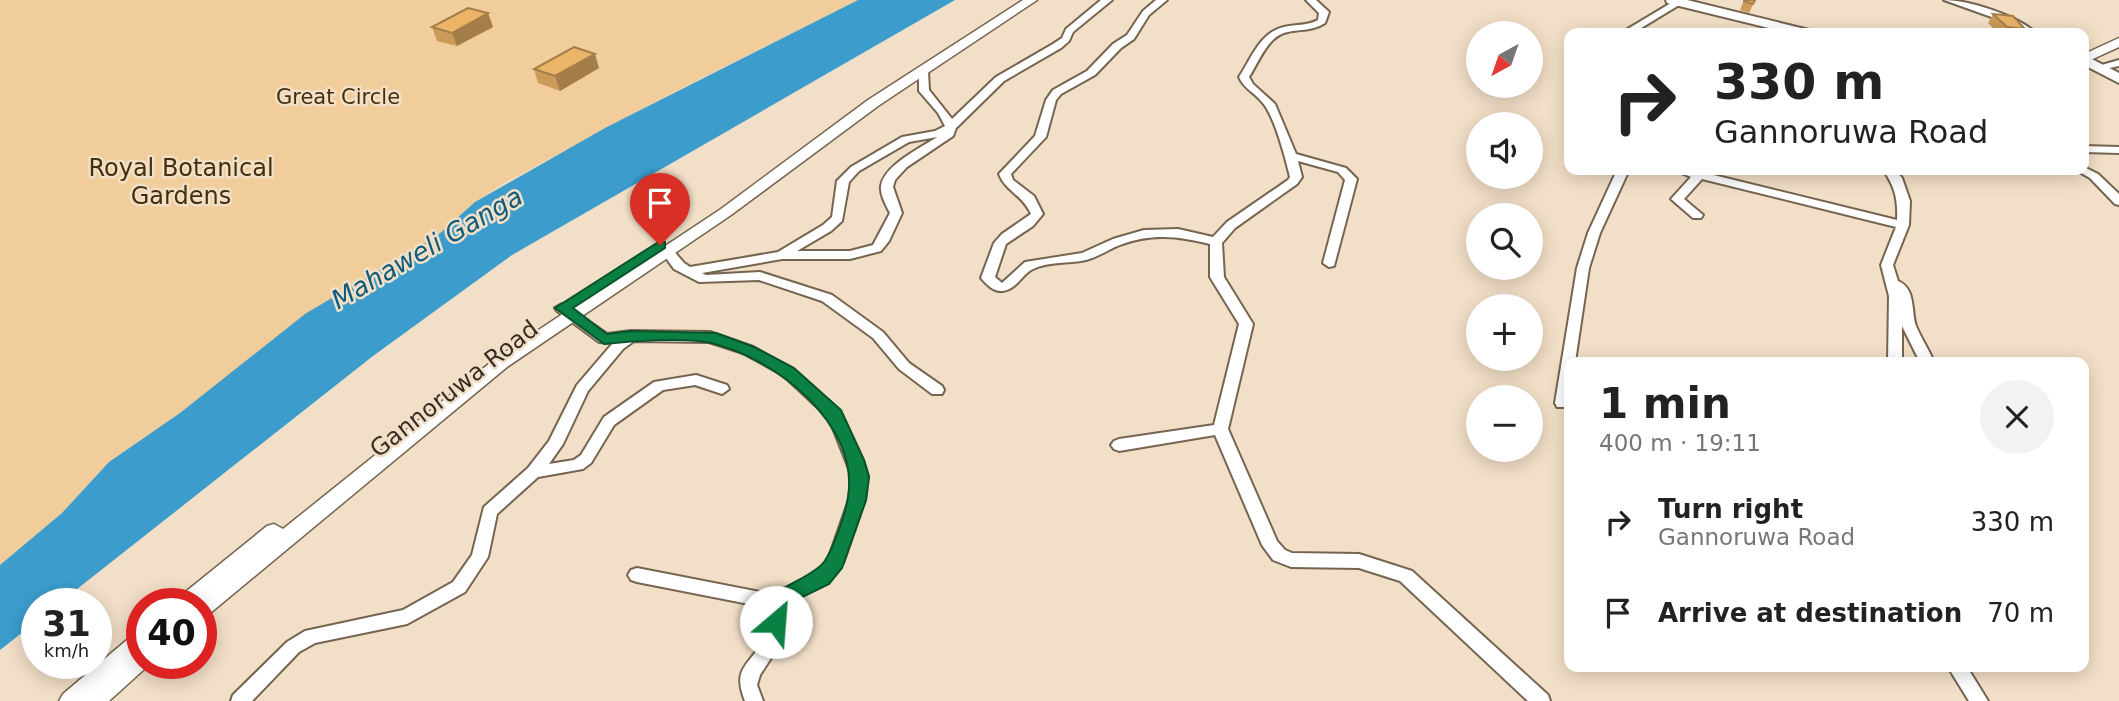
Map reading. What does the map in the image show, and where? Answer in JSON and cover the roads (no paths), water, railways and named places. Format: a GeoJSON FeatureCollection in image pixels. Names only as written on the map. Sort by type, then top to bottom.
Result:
{"type":"FeatureCollection","features":[{"type":"Feature","properties":{"kind":"highway"},"geometry":{"type":"LineString","coordinates":[[1680,1],[1785,28]]}},
{"type":"Feature","properties":{"kind":"highway"},"geometry":{"type":"LineString","coordinates":[[2089,62],[2119,79]]}},
{"type":"Feature","properties":{"kind":"main road","name":"Gannoruwa Road"},"geometry":{"type":"LineString","coordinates":[[206,588],[428,406],[718,208],[1031,0]]}},
{"type":"Feature","properties":{"kind":"main road","name":"Gannoruwa Road"},"geometry":{"type":"LineString","coordinates":[[217,595],[566,311],[667,251],[856,106],[981,31]]}},
{"type":"Feature","properties":{"kind":"main road"},"geometry":{"type":"LineString","coordinates":[[2089,57],[2119,42]]}},
{"type":"Feature","properties":{"kind":"main road"},"geometry":{"type":"LineString","coordinates":[[71,701],[126,655]]}},
{"type":"Feature","properties":{"kind":"main road"},"geometry":{"type":"LineString","coordinates":[[92,701],[126,672]]}},
{"type":"Feature","properties":{"kind":"street"},"geometry":{"type":"LineString","coordinates":[[782,255],[827,228],[838,218],[843,181],[855,169],[906,139],[938,134],[951,127],[1000,79],[1057,46],[1066,39],[1069,31],[1107,0]]}},
{"type":"Feature","properties":{"kind":"street"},"geometry":{"type":"LineString","coordinates":[[1162,0],[1146,13],[1131,37],[1117,46],[1091,74],[1057,92],[1047,111],[1040,137],[1004,174],[1008,182],[1030,199],[1037,215],[1032,222],[1013,232],[999,245],[988,278],[993,285],[1004,287],[1013,282],[1026,266],[1092,254],[1115,242],[1143,233],[1163,230],[1216,242]]}},
{"type":"Feature","properties":{"kind":"street"},"geometry":{"type":"LineString","coordinates":[[1311,0],[1324,12],[1322,21],[1309,28],[1280,30],[1272,35],[1244,76],[1248,88],[1266,98],[1270,104],[1292,156],[1296,177],[1293,182],[1231,225],[1216,242],[1217,277],[1246,324],[1220,429],[1270,545],[1279,555],[1291,560],[1359,561],[1406,576],[1541,701]]}},
{"type":"Feature","properties":{"kind":"street"},"geometry":{"type":"LineString","coordinates":[[1948,0],[2017,23],[2024,28]]}},
{"type":"Feature","properties":{"kind":"street"},"geometry":{"type":"LineString","coordinates":[[1634,28],[1680,1]]}},
{"type":"Feature","properties":{"kind":"street"},"geometry":{"type":"LineString","coordinates":[[2100,67],[2119,63]]}},
{"type":"Feature","properties":{"kind":"street"},"geometry":{"type":"LineString","coordinates":[[688,271],[782,255],[850,255],[877,248],[897,213],[886,189],[889,178],[914,156],[949,134],[951,127],[943,112],[924,91],[923,72]]}},
{"type":"Feature","properties":{"kind":"street"},"geometry":{"type":"LineString","coordinates":[[2089,149],[2119,150]]}},
{"type":"Feature","properties":{"kind":"street"},"geometry":{"type":"LineString","coordinates":[[1292,156],[1342,170],[1351,179],[1329,263]]}},
{"type":"Feature","properties":{"kind":"street"},"geometry":{"type":"LineString","coordinates":[[2089,174],[2119,201]]}},
{"type":"Feature","properties":{"kind":"street"},"geometry":{"type":"LineString","coordinates":[[1570,357],[1583,268],[1594,233],[1621,175]]}},
{"type":"Feature","properties":{"kind":"street"},"geometry":{"type":"LineString","coordinates":[[1696,175],[1903,225]]}},
{"type":"Feature","properties":{"kind":"street"},"geometry":{"type":"LineString","coordinates":[[1893,175],[1905,201],[1903,225],[1888,265],[1896,296],[1895,357]]}},
{"type":"Feature","properties":{"kind":"street"},"geometry":{"type":"LineString","coordinates":[[1697,215],[1677,199],[1699,176]]}},
{"type":"Feature","properties":{"kind":"street"},"geometry":{"type":"LineString","coordinates":[[667,251],[679,266],[704,279],[760,276],[827,298],[878,335],[904,366],[937,390]]}},
{"type":"Feature","properties":{"kind":"street"},"geometry":{"type":"LineString","coordinates":[[1890,261],[1908,306],[1908,323],[1925,357]]}},
{"type":"Feature","properties":{"kind":"street"},"geometry":{"type":"LineString","coordinates":[[566,311],[604,339],[631,336],[710,337],[748,350],[788,372],[835,415],[860,477],[857,500],[835,563],[822,578],[787,595],[779,603],[773,641],[751,672],[748,685],[754,701]]}},
{"type":"Feature","properties":{"kind":"street"},"geometry":{"type":"LineString","coordinates":[[240,701],[293,647],[311,636],[407,617],[459,587],[480,557],[490,512],[534,472],[555,444],[582,389],[618,346],[631,336]]}},
{"type":"Feature","properties":{"kind":"street"},"geometry":{"type":"LineString","coordinates":[[534,472],[578,465],[586,459],[609,421],[659,386],[695,380],[722,389]]}},
{"type":"Feature","properties":{"kind":"street"},"geometry":{"type":"LineString","coordinates":[[1563,403],[1564,396]]}},
{"type":"Feature","properties":{"kind":"street"},"geometry":{"type":"LineString","coordinates":[[1119,445],[1220,429]]}},
{"type":"Feature","properties":{"kind":"street"},"geometry":{"type":"LineString","coordinates":[[637,575],[779,603]]}},
{"type":"Feature","properties":{"kind":"street"},"geometry":{"type":"LineString","coordinates":[[1960,672],[1979,701]]}},
{"type":"Feature","properties":{"kind":"water","name":"Mahaweli Ganga"},"geometry":{"type":"Polygon","coordinates":[[[858,0],[955,0],[512,255],[373,356],[78,588],[21,588],[21,634],[0,650],[0,565],[62,513],[109,462],[180,413],[305,314],[438,235],[475,202],[605,128],[858,0]]]}},
{"type":"Feature","properties":{"kind":"park label","name":"Great Circle"},"geometry":{"type":"Point","coordinates":[338,97]}},
{"type":"Feature","properties":{"kind":"park label","name":"Royal Botanical Gardens"},"geometry":{"type":"Point","coordinates":[181,182]}}]}
